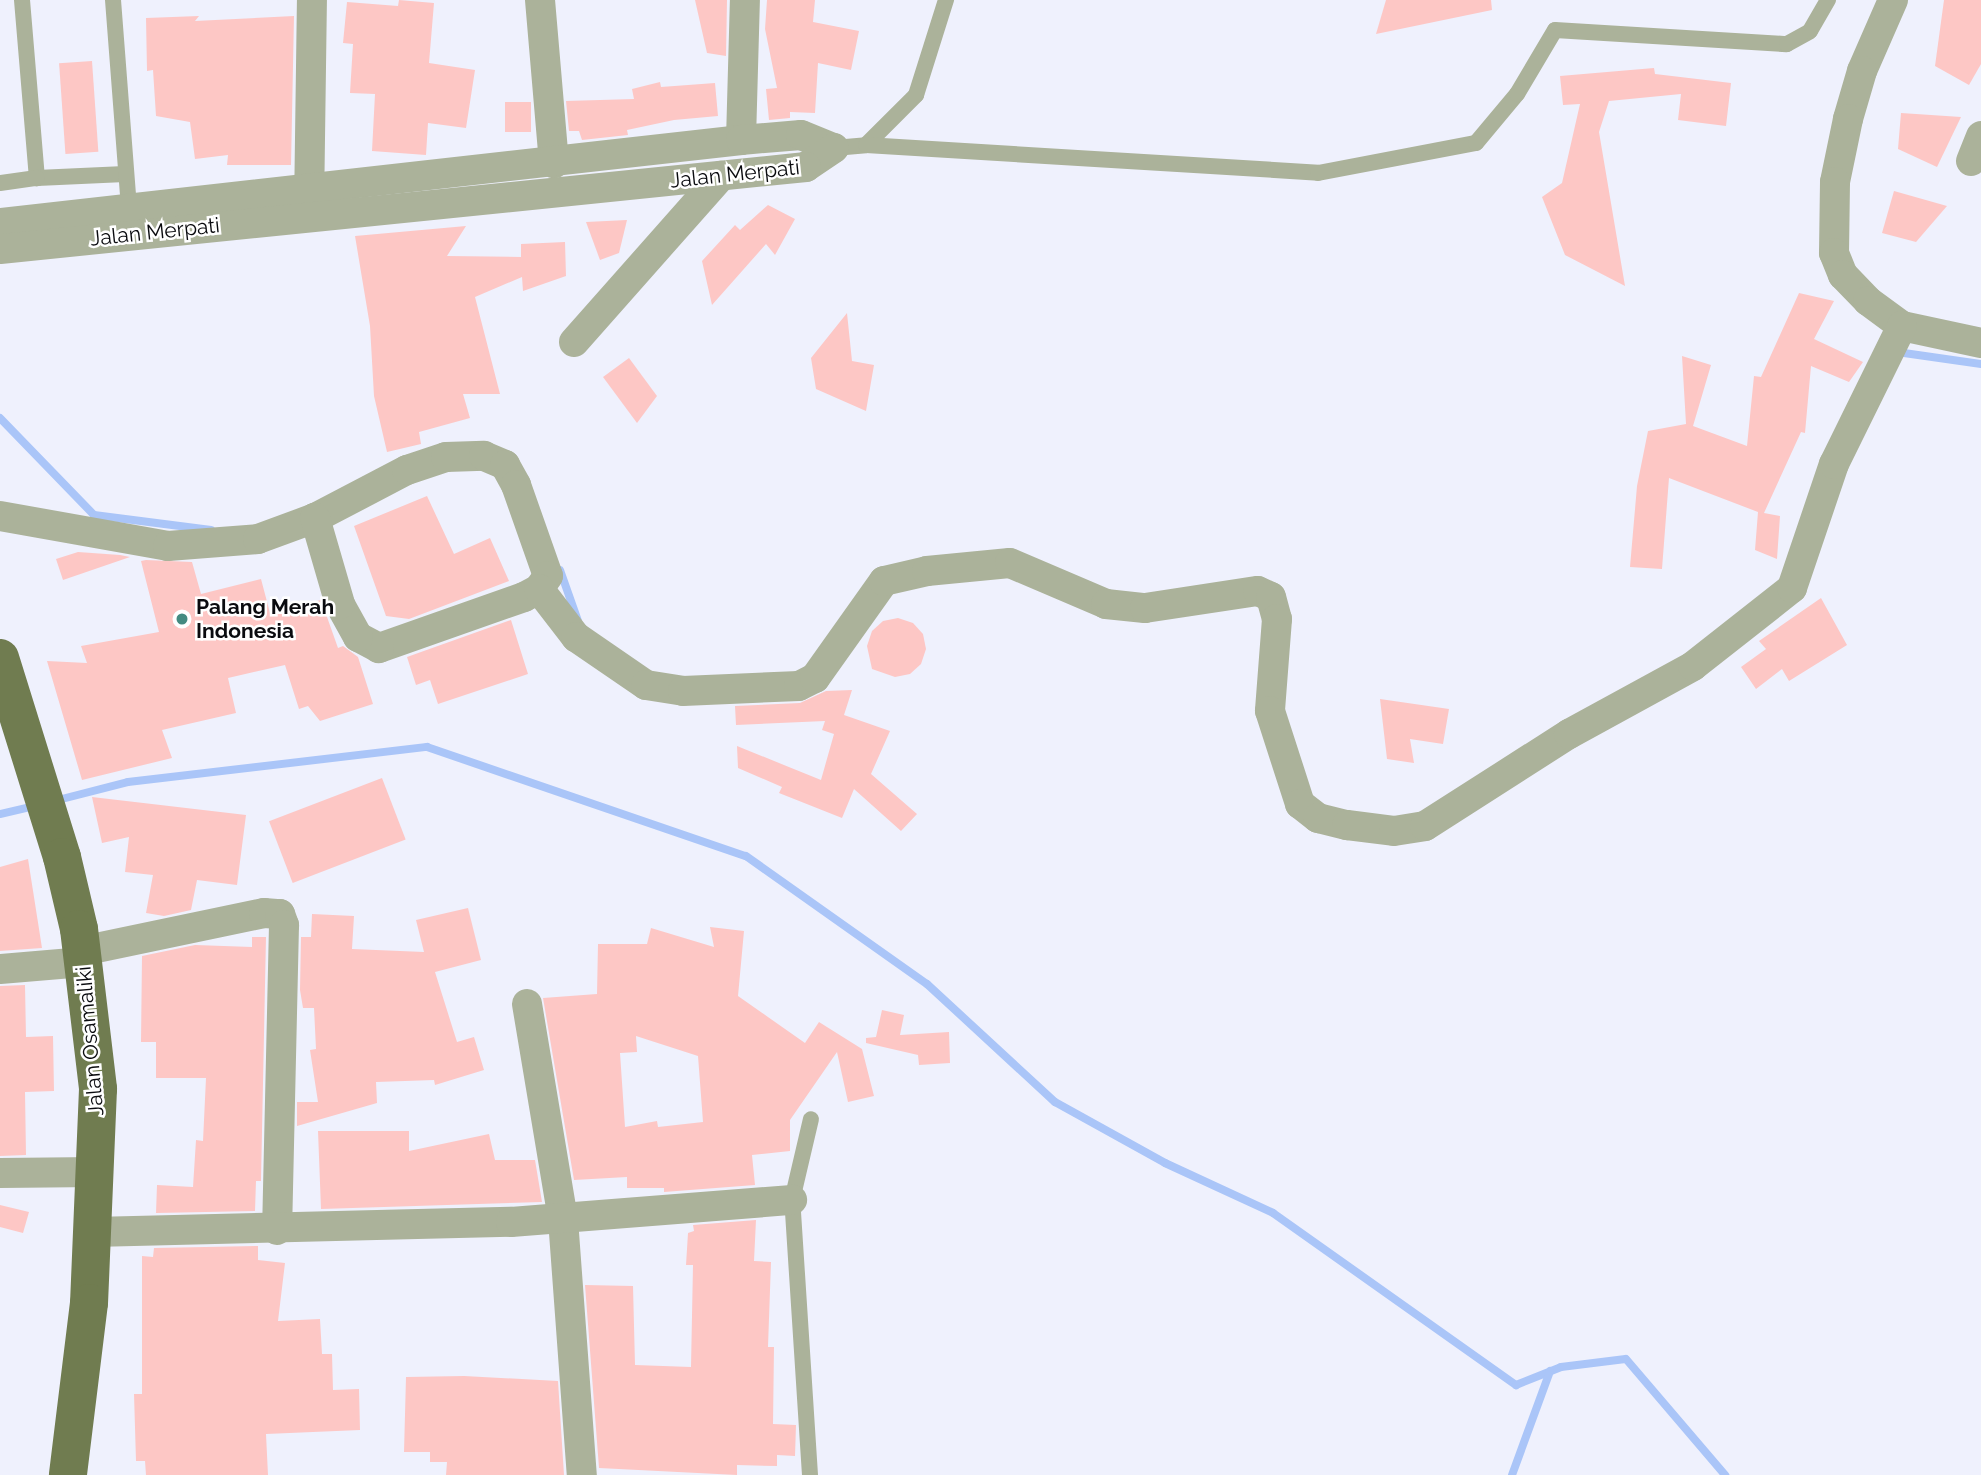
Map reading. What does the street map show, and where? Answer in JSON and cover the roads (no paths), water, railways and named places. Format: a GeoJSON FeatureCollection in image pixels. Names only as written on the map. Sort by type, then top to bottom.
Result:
{"type":"FeatureCollection","features":[{"type":"Feature","properties":{"kind":"main road","name":"Jalan Osamaliki"},"geometry":{"type":"LineString","coordinates":[[0,658],[22,745],[62,857],[83,956],[98,1088],[89,1303],[68,1475]]}},
{"type":"Feature","properties":{"kind":"street"},"geometry":{"type":"LineString","coordinates":[[308,203],[312,0]]}},
{"type":"Feature","properties":{"kind":"street"},"geometry":{"type":"LineString","coordinates":[[540,0],[554,163]]}},
{"type":"Feature","properties":{"kind":"street"},"geometry":{"type":"LineString","coordinates":[[741,140],[745,0]]}},
{"type":"Feature","properties":{"kind":"street"},"geometry":{"type":"LineString","coordinates":[[1893,0],[1862,71],[1848,119],[1835,182],[1835,253],[1843,275],[1868,301],[1894,343]]}},
{"type":"Feature","properties":{"kind":"street","name":"Jalan Merpati"},"geometry":{"type":"LineString","coordinates":[[0,249],[554,163],[741,140],[800,135],[834,148]]}},
{"type":"Feature","properties":{"kind":"street","name":"Jalan Merpati"},"geometry":{"type":"LineString","coordinates":[[0,223],[129,208],[308,203],[721,176],[806,167],[834,148]]}},
{"type":"Feature","properties":{"kind":"street"},"geometry":{"type":"LineString","coordinates":[[574,342],[721,176]]}},
{"type":"Feature","properties":{"kind":"street"},"geometry":{"type":"LineString","coordinates":[[1894,343],[1981,343]]}},
{"type":"Feature","properties":{"kind":"street"},"geometry":{"type":"LineString","coordinates":[[539,589],[576,637],[646,685],[682,691],[799,686],[816,678],[884,581],[927,571],[1010,563],[1107,604],[1145,608],[1258,591],[1271,597],[1277,619],[1270,711],[1300,804],[1318,818],[1347,825],[1394,831],[1425,826],[1569,734],[1693,666],[1792,588],[1834,464],[1894,343]]}},
{"type":"Feature","properties":{"kind":"street"},"geometry":{"type":"LineString","coordinates":[[0,516],[168,546],[258,539],[315,517],[407,470],[446,457],[485,456],[505,465],[516,485],[547,563],[548,576],[539,589],[379,648],[358,637],[340,604],[315,517]]}},
{"type":"Feature","properties":{"kind":"street"},"geometry":{"type":"LineString","coordinates":[[0,968],[83,956],[264,913],[280,914],[284,925],[277,1230]]}},
{"type":"Feature","properties":{"kind":"street"},"geometry":{"type":"LineString","coordinates":[[527,1004],[562,1219],[582,1475]]}},
{"type":"Feature","properties":{"kind":"street"},"geometry":{"type":"LineString","coordinates":[[0,1173],[96,1172]]}},
{"type":"Feature","properties":{"kind":"street"},"geometry":{"type":"LineString","coordinates":[[93,1232],[277,1230],[562,1219],[792,1200]]}},
{"type":"Feature","properties":{"kind":"lane"},"geometry":{"type":"LineString","coordinates":[[22,0],[37,178]]}},
{"type":"Feature","properties":{"kind":"lane"},"geometry":{"type":"LineString","coordinates":[[113,0],[129,208]]}},
{"type":"Feature","properties":{"kind":"lane"},"geometry":{"type":"LineString","coordinates":[[866,145],[916,95],[946,0]]}},
{"type":"Feature","properties":{"kind":"lane"},"geometry":{"type":"LineString","coordinates":[[834,148],[866,145],[1318,173],[1476,143],[1517,94],[1555,30],[1787,44],[1810,32],[1828,0]]}},
{"type":"Feature","properties":{"kind":"lane"},"geometry":{"type":"LineString","coordinates":[[0,183],[37,178],[125,174]]}},
{"type":"Feature","properties":{"kind":"lane"},"geometry":{"type":"LineString","coordinates":[[810,1475],[792,1200],[811,1119]]}},
{"type":"Feature","properties":{"kind":"waterway"},"geometry":{"type":"LineString","coordinates":[[1897,352],[1981,364]]}},
{"type":"Feature","properties":{"kind":"waterway"},"geometry":{"type":"LineString","coordinates":[[0,418],[94,515],[211,530]]}},
{"type":"Feature","properties":{"kind":"waterway"},"geometry":{"type":"LineString","coordinates":[[560,570],[578,621]]}},
{"type":"Feature","properties":{"kind":"waterway"},"geometry":{"type":"LineString","coordinates":[[54,801],[128,782],[427,747],[746,856],[927,984],[1055,1102],[1165,1163],[1273,1213],[1516,1385],[1561,1367],[1626,1359],[1725,1475]]}},
{"type":"Feature","properties":{"kind":"waterway"},"geometry":{"type":"LineString","coordinates":[[0,814],[34,806]]}},
{"type":"Feature","properties":{"kind":"waterway"},"geometry":{"type":"LineString","coordinates":[[1512,1475],[1550,1371]]}},
{"type":"Feature","properties":{"kind":"place","name":"Palang Merah Indonesia"},"geometry":{"type":"Point","coordinates":[182,619]}}]}
